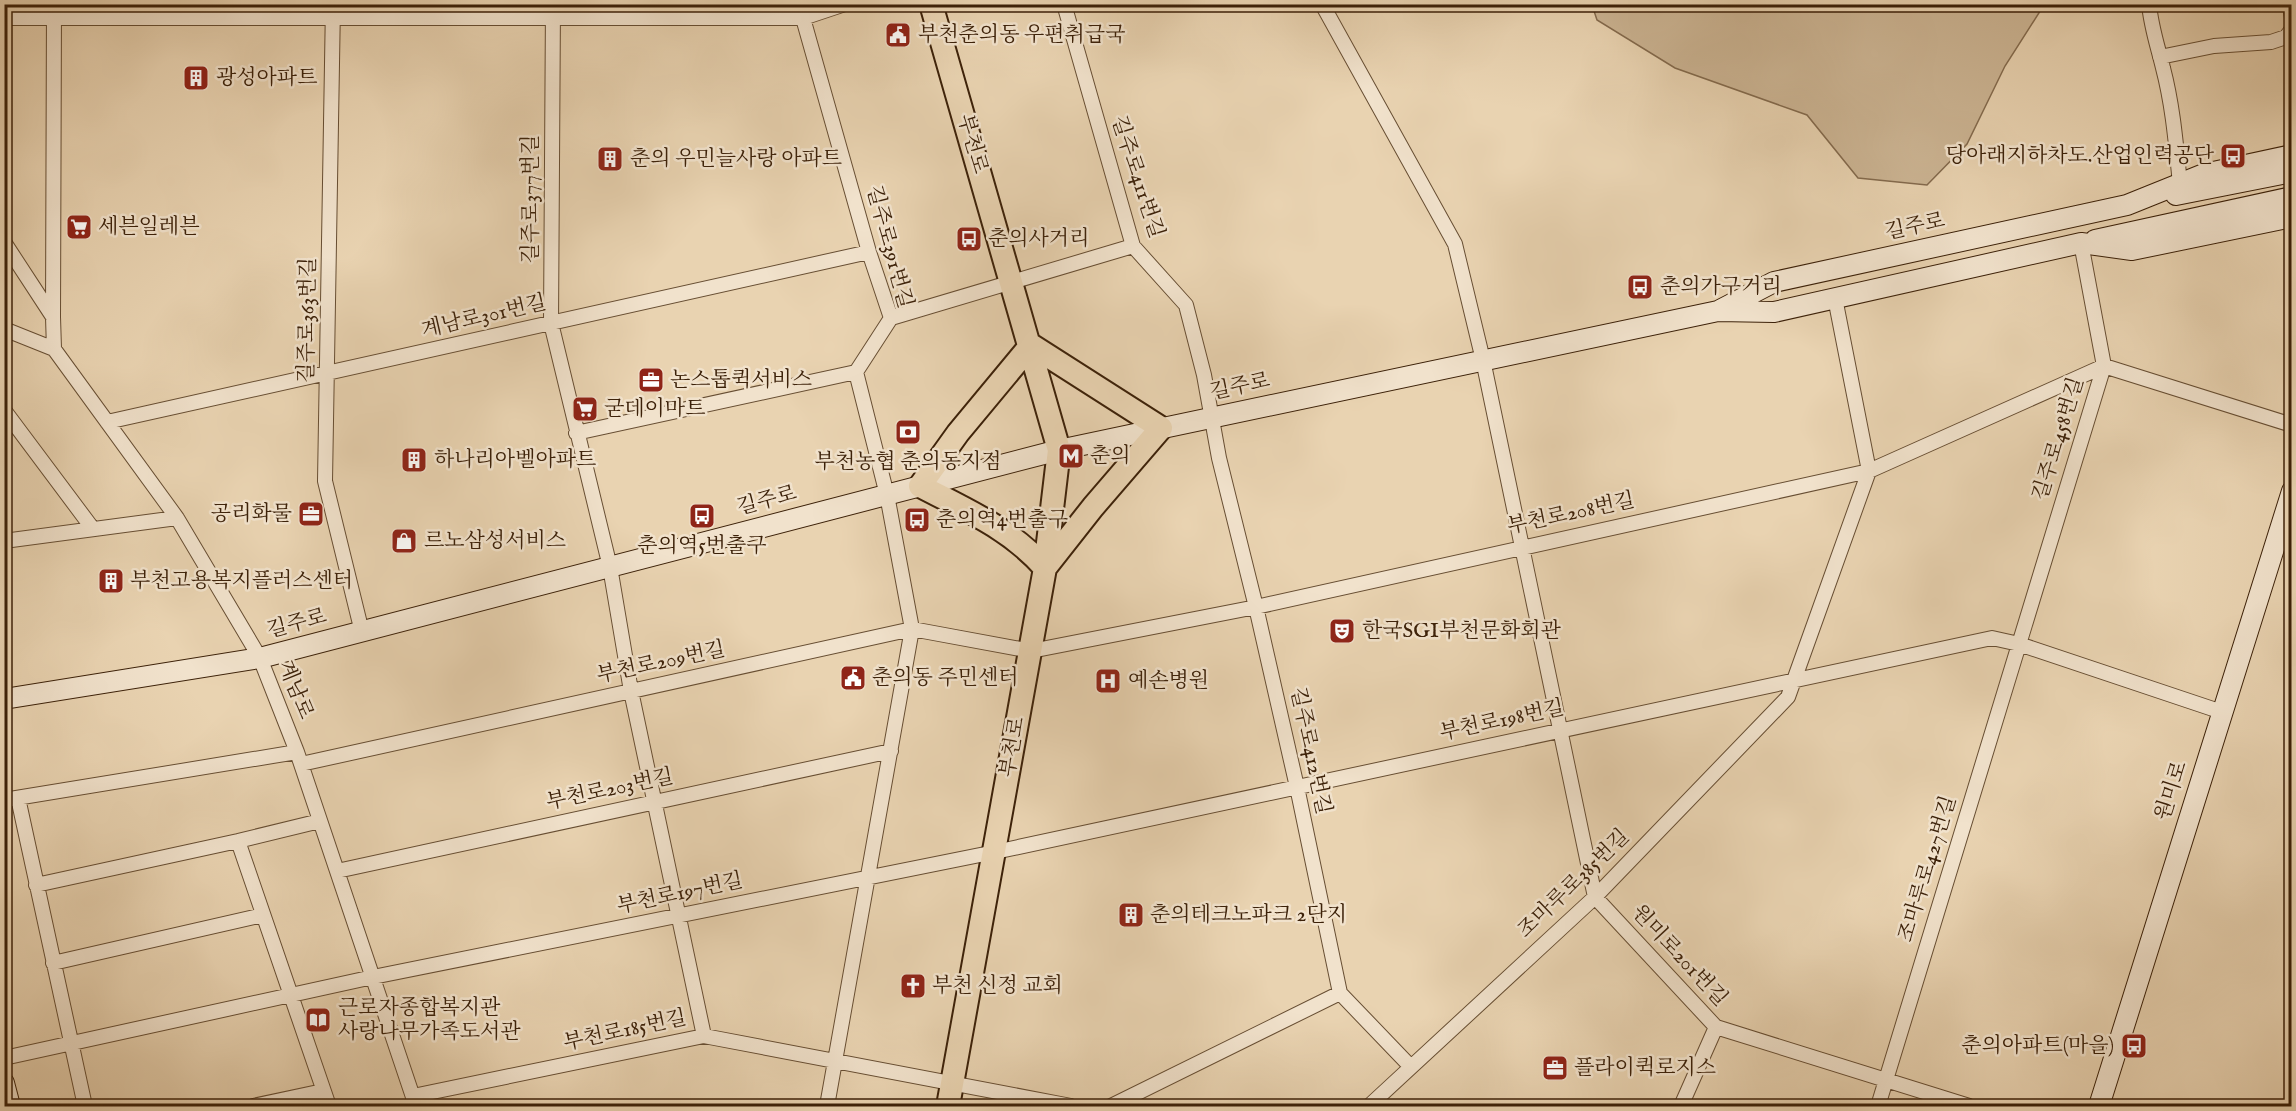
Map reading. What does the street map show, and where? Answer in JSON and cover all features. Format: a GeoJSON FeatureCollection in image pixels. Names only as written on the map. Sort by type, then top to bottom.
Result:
{"type":"FeatureCollection","features":[{"type":"Feature","properties":{"kind":"main road","name":"부천로"},"geometry":{"type":"LineString","coordinates":[[932,4],[1059,450],[1045,568],[948,1107]]}},
{"type":"Feature","properties":{"kind":"main road"},"geometry":{"type":"LineString","coordinates":[[1030,345],[1161,428],[1093,507],[1045,568],[1030,551],[990,522],[920,486],[958,433],[1030,345]]}},
{"type":"Feature","properties":{"kind":"street"},"geometry":{"type":"LineString","coordinates":[[4,18],[54,11],[801,11],[845,4]]}},
{"type":"Feature","properties":{"kind":"street","name":"길주로411번길"},"geometry":{"type":"LineString","coordinates":[[1064,4],[1133,246],[1186,305],[1212,417]]}},
{"type":"Feature","properties":{"kind":"street"},"geometry":{"type":"LineString","coordinates":[[1322,4],[1455,244],[1483,360],[1595,897]]}},
{"type":"Feature","properties":{"kind":"street"},"geometry":{"type":"LineString","coordinates":[[2149,4],[2171,106],[2180,184]]}},
{"type":"Feature","properties":{"kind":"street"},"geometry":{"type":"LineString","coordinates":[[2290,4],[2292,18]]}},
{"type":"Feature","properties":{"kind":"street"},"geometry":{"type":"LineString","coordinates":[[4,328],[54,349],[54,11]]}},
{"type":"Feature","properties":{"kind":"street","name":"길주로363번길"},"geometry":{"type":"LineString","coordinates":[[333,11],[325,481],[362,632]]}},
{"type":"Feature","properties":{"kind":"street","name":"길주로377번길"},"geometry":{"type":"LineString","coordinates":[[553,11],[551,323],[610,567],[631,691],[704,1036]]}},
{"type":"Feature","properties":{"kind":"street","name":"길주로391번길"},"geometry":{"type":"LineString","coordinates":[[801,11],[869,252],[891,318],[856,372]]}},
{"type":"Feature","properties":{"kind":"street"},"geometry":{"type":"LineString","coordinates":[[2160,57],[2214,46],[2271,42],[2286,38],[2292,29]]}},
{"type":"Feature","properties":{"kind":"street","name":"길주로"},"geometry":{"type":"LineString","coordinates":[[2127,205],[2204,174],[2292,155]]}},
{"type":"Feature","properties":{"kind":"street","name":"길주로"},"geometry":{"type":"LineString","coordinates":[[1718,311],[1774,282],[2127,205],[2292,172]]}},
{"type":"Feature","properties":{"kind":"street","name":"길주로"},"geometry":{"type":"LineString","coordinates":[[4,699],[260,658],[1059,450],[1718,311],[1774,312],[2292,197]]}},
{"type":"Feature","properties":{"kind":"street","name":"길주로"},"geometry":{"type":"LineString","coordinates":[[2081,243],[2132,250],[2292,217]]}},
{"type":"Feature","properties":{"kind":"street"},"geometry":{"type":"LineString","coordinates":[[4,242],[53,317]]}},
{"type":"Feature","properties":{"kind":"street","name":"길주로458번길"},"geometry":{"type":"LineString","coordinates":[[2019,644],[2104,366],[2081,243]]}},
{"type":"Feature","properties":{"kind":"street"},"geometry":{"type":"LineString","coordinates":[[891,318],[1133,246]]}},
{"type":"Feature","properties":{"kind":"street","name":"계남로301번길"},"geometry":{"type":"LineString","coordinates":[[107,423],[869,252]]}},
{"type":"Feature","properties":{"kind":"street"},"geometry":{"type":"LineString","coordinates":[[1860,264],[1846,272],[1844,282],[1847,287],[1864,292]]}},
{"type":"Feature","properties":{"kind":"street"},"geometry":{"type":"LineString","coordinates":[[1835,298],[1869,471]]}},
{"type":"Feature","properties":{"kind":"street","name":"계남로"},"geometry":{"type":"LineString","coordinates":[[54,349],[177,518],[260,658],[299,758],[415,1101]]}},
{"type":"Feature","properties":{"kind":"street"},"geometry":{"type":"LineString","coordinates":[[2104,366],[2292,425]]}},
{"type":"Feature","properties":{"kind":"street","name":"부천로208번길"},"geometry":{"type":"LineString","coordinates":[[1030,651],[1256,607],[1869,471],[2104,366]]}},
{"type":"Feature","properties":{"kind":"street"},"geometry":{"type":"LineString","coordinates":[[576,433],[856,372],[887,495],[912,628],[827,1107]]}},
{"type":"Feature","properties":{"kind":"street"},"geometry":{"type":"LineString","coordinates":[[4,410],[93,529]]}},
{"type":"Feature","properties":{"kind":"street","name":"길주로412번길"},"geometry":{"type":"LineString","coordinates":[[1212,417],[1219,458],[1297,787],[1340,993]]}},
{"type":"Feature","properties":{"kind":"street","name":"조마루로385번길"},"geometry":{"type":"LineString","coordinates":[[1369,1107],[1595,897],[1788,697],[1869,471]]}},
{"type":"Feature","properties":{"kind":"street","name":"원미로"},"geometry":{"type":"LineString","coordinates":[[2099,1107],[2292,491]]}},
{"type":"Feature","properties":{"kind":"street"},"geometry":{"type":"LineString","coordinates":[[4,541],[177,518]]}},
{"type":"Feature","properties":{"kind":"street","name":"부천로209번길"},"geometry":{"type":"LineString","coordinates":[[11,799],[299,758],[631,691],[912,628],[1030,651]]}},
{"type":"Feature","properties":{"kind":"street","name":"부천로198번길"},"geometry":{"type":"LineString","coordinates":[[995,852],[1992,638],[2019,644],[2222,712]]}},
{"type":"Feature","properties":{"kind":"street","name":"조마루로427번길"},"geometry":{"type":"LineString","coordinates":[[1878,1107],[2019,644]]}},
{"type":"Feature","properties":{"kind":"street","name":"부천로203번길"},"geometry":{"type":"LineString","coordinates":[[337,871],[891,751]]}},
{"type":"Feature","properties":{"kind":"street"},"geometry":{"type":"LineString","coordinates":[[11,799],[36,885],[85,1107]]}},
{"type":"Feature","properties":{"kind":"street"},"geometry":{"type":"LineString","coordinates":[[36,885],[320,821]]}},
{"type":"Feature","properties":{"kind":"street"},"geometry":{"type":"LineString","coordinates":[[238,841],[329,1107]]}},
{"type":"Feature","properties":{"kind":"street","name":"부천로197번길"},"geometry":{"type":"LineString","coordinates":[[4,1058],[373,977],[995,852]]}},
{"type":"Feature","properties":{"kind":"street","name":"원미로201번길"},"geometry":{"type":"LineString","coordinates":[[1595,897],[1716,1027],[1969,1107]]}},
{"type":"Feature","properties":{"kind":"street"},"geometry":{"type":"LineString","coordinates":[[53,963],[263,915]]}},
{"type":"Feature","properties":{"kind":"street"},"geometry":{"type":"LineString","coordinates":[[1111,1107],[1340,993],[1411,1067]]}},
{"type":"Feature","properties":{"kind":"street"},"geometry":{"type":"LineString","coordinates":[[1682,1107],[1716,1027]]}},
{"type":"Feature","properties":{"kind":"street","name":"부천로185번길"},"geometry":{"type":"LineString","coordinates":[[415,1101],[704,1036],[1071,1107]]}},
{"type":"Feature","properties":{"kind":"street"},"geometry":{"type":"LineString","coordinates":[[4,1083],[10,1107]]}},
{"type":"Feature","properties":{"kind":"street"},"geometry":{"type":"LineString","coordinates":[[253,1107],[323,1091]]}},
{"type":"Feature","properties":{"kind":"shaded area"},"geometry":{"type":"Polygon","coordinates":[[[1592,4],[2044,5],[2005,66],[1967,144],[1927,185],[1858,178],[1807,115],[1675,68],[1597,20],[1592,4]]]}},
{"type":"Feature","properties":{"kind":"place","name":"부천춘의동 우편취급국"},"geometry":{"type":"Point","coordinates":[898,35]}},
{"type":"Feature","properties":{"kind":"place","name":"광성아파트"},"geometry":{"type":"Point","coordinates":[196,78]}},
{"type":"Feature","properties":{"kind":"place","name":"당아래지하차도.산업인력공단"},"geometry":{"type":"Point","coordinates":[2233,156]}},
{"type":"Feature","properties":{"kind":"place","name":"춘의 우민늘사랑 아파트"},"geometry":{"type":"Point","coordinates":[610,159]}},
{"type":"Feature","properties":{"kind":"place","name":"세븐일레븐"},"geometry":{"type":"Point","coordinates":[79,227]}},
{"type":"Feature","properties":{"kind":"place","name":"춘의사거리"},"geometry":{"type":"Point","coordinates":[969,239]}},
{"type":"Feature","properties":{"kind":"place","name":"춘의가구거리"},"geometry":{"type":"Point","coordinates":[1640,287]}},
{"type":"Feature","properties":{"kind":"place","name":"논스톱퀵서비스"},"geometry":{"type":"Point","coordinates":[651,380]}},
{"type":"Feature","properties":{"kind":"place","name":"굳데이마트"},"geometry":{"type":"Point","coordinates":[585,409]}},
{"type":"Feature","properties":{"kind":"place","name":"부천농협 춘의동지점"},"geometry":{"type":"Point","coordinates":[908,432]}},
{"type":"Feature","properties":{"kind":"place","name":"춘의"},"geometry":{"type":"Point","coordinates":[1071,456]}},
{"type":"Feature","properties":{"kind":"place","name":"하나리아벨아파트"},"geometry":{"type":"Point","coordinates":[414,460]}},
{"type":"Feature","properties":{"kind":"place","name":"공리화물"},"geometry":{"type":"Point","coordinates":[311,514]}},
{"type":"Feature","properties":{"kind":"place","name":"춘의역5번출구"},"geometry":{"type":"Point","coordinates":[702,516]}},
{"type":"Feature","properties":{"kind":"place","name":"춘의역4번출구"},"geometry":{"type":"Point","coordinates":[917,520]}},
{"type":"Feature","properties":{"kind":"place","name":"르노삼성서비스"},"geometry":{"type":"Point","coordinates":[404,541]}},
{"type":"Feature","properties":{"kind":"place","name":"부천고용복지플러스센터"},"geometry":{"type":"Point","coordinates":[111,581]}},
{"type":"Feature","properties":{"kind":"place","name":"한국SGI부천문화회관"},"geometry":{"type":"Point","coordinates":[1342,631]}},
{"type":"Feature","properties":{"kind":"place","name":"춘의동 주민센터"},"geometry":{"type":"Point","coordinates":[853,678]}},
{"type":"Feature","properties":{"kind":"place","name":"예손병원"},"geometry":{"type":"Point","coordinates":[1108,681]}},
{"type":"Feature","properties":{"kind":"place","name":"춘의테크노파크 2단지"},"geometry":{"type":"Point","coordinates":[1131,915]}},
{"type":"Feature","properties":{"kind":"place","name":"부천 신정 교회"},"geometry":{"type":"Point","coordinates":[913,986]}},
{"type":"Feature","properties":{"kind":"place","name":"근로자종합복지관 사랑나무가족도서관"},"geometry":{"type":"Point","coordinates":[318,1020]}},
{"type":"Feature","properties":{"kind":"place","name":"춘의아파트(마을)"},"geometry":{"type":"Point","coordinates":[2134,1046]}},
{"type":"Feature","properties":{"kind":"place","name":"플라이퀵로지스"},"geometry":{"type":"Point","coordinates":[1555,1068]}}]}
